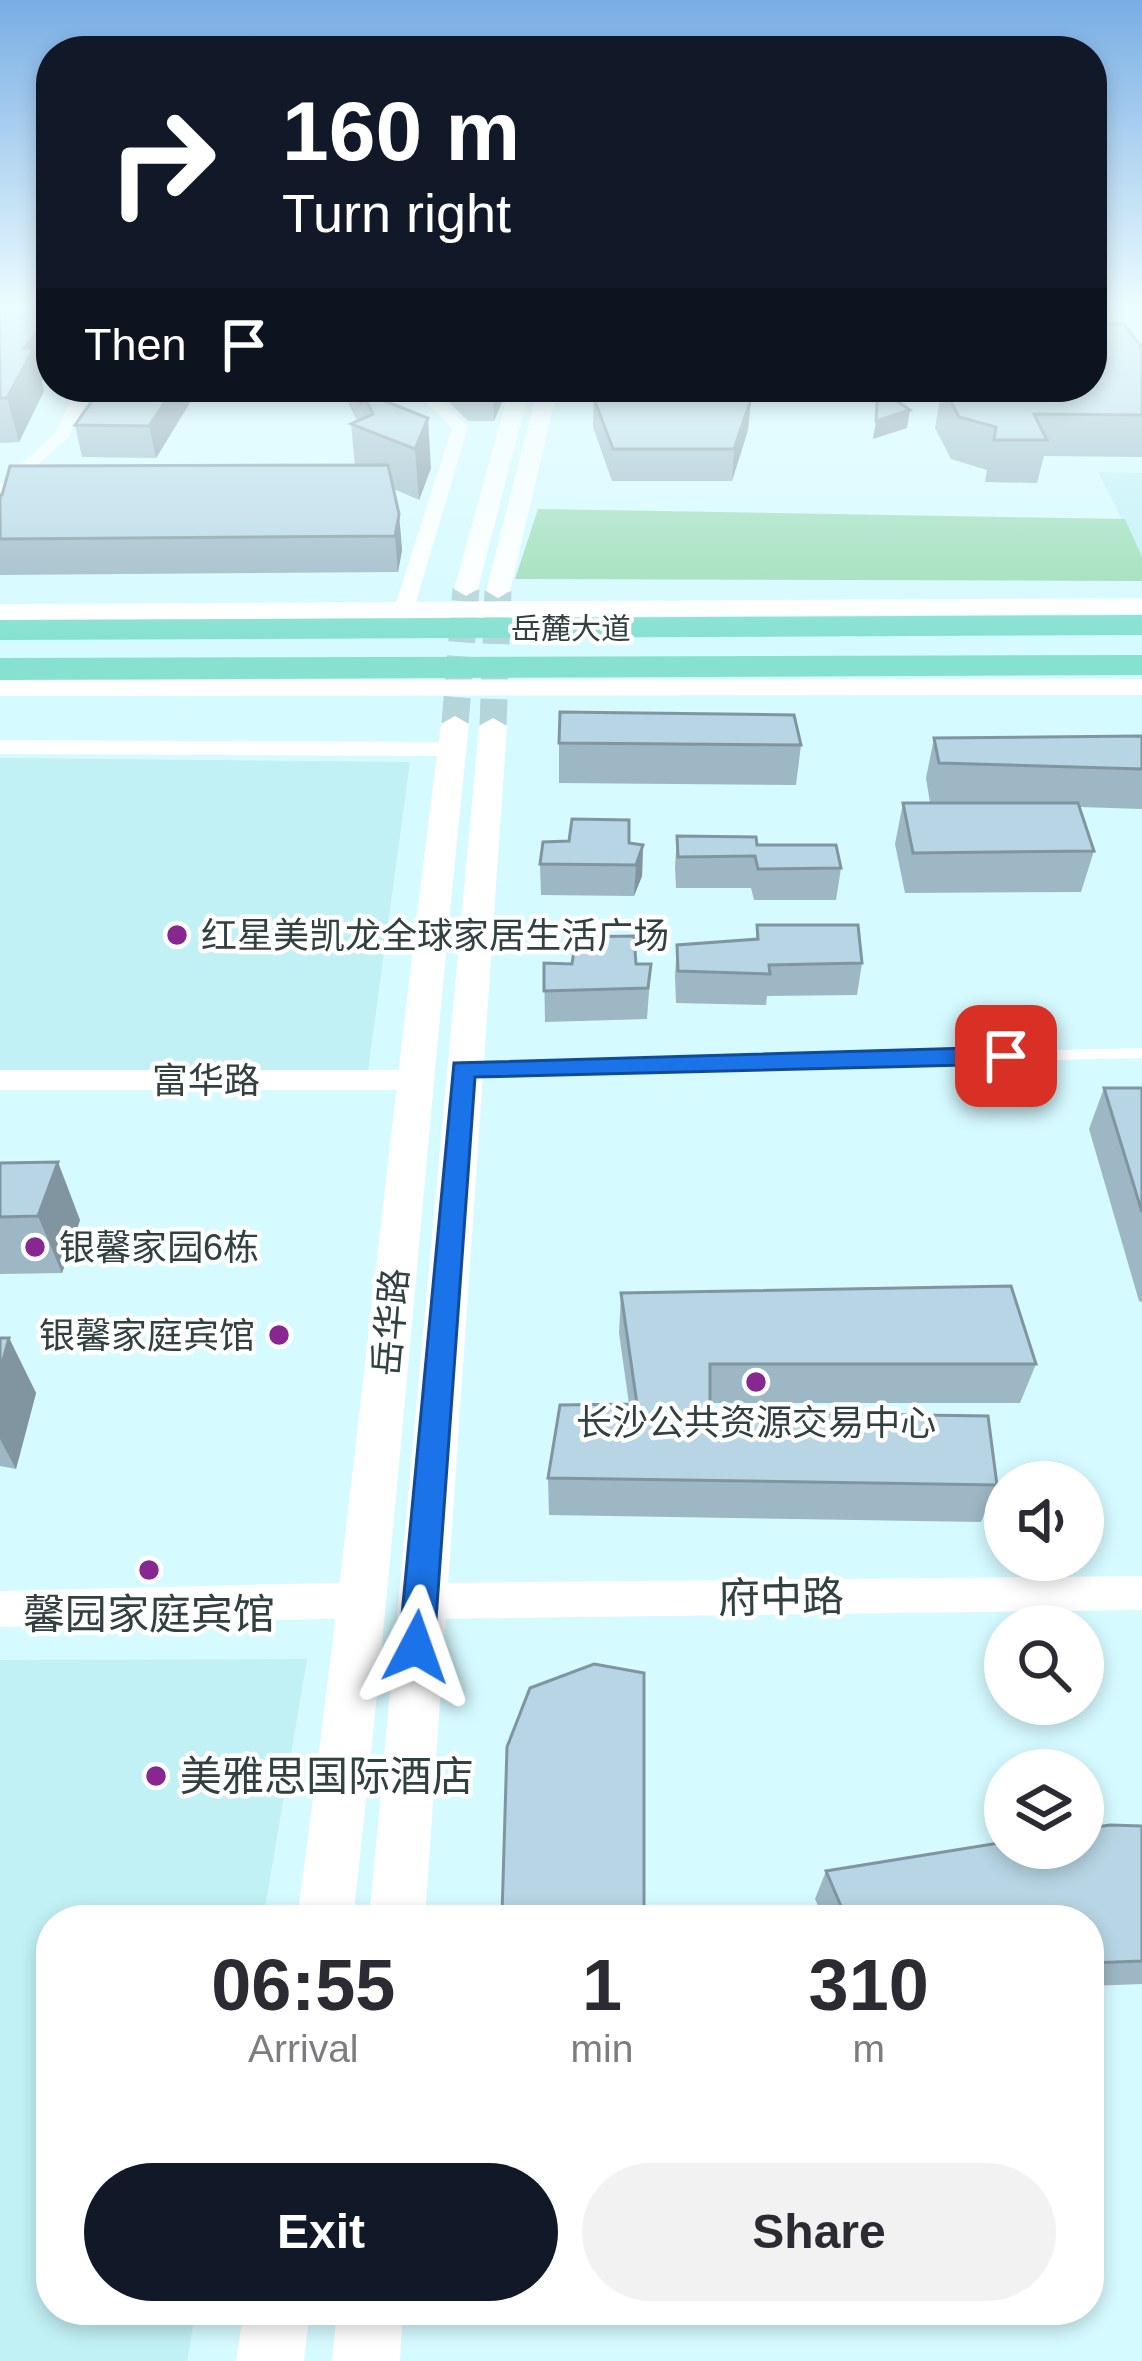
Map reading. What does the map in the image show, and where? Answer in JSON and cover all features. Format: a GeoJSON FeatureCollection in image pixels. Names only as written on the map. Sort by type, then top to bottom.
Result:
{"type":"FeatureCollection","features":[{"type":"Feature","properties":{"kind":"highway","name":"岳麓大道"},"geometry":{"type":"LineString","coordinates":[[0,630],[1142,625]]}},
{"type":"Feature","properties":{"kind":"highway","name":"岳麓大道"},"geometry":{"type":"LineString","coordinates":[[0,669],[1142,664]]}},
{"type":"Feature","properties":{"kind":"street"},"geometry":{"type":"LineString","coordinates":[[0,494],[62,435],[70,419]]}},
{"type":"Feature","properties":{"kind":"street"},"geometry":{"type":"LineString","coordinates":[[404,609],[460,427],[452,419]]}},
{"type":"Feature","properties":{"kind":"street"},"geometry":{"type":"LineString","coordinates":[[466,589],[511,419]]}},
{"type":"Feature","properties":{"kind":"street"},"geometry":{"type":"LineString","coordinates":[[498,591],[540,419]]}},
{"type":"Feature","properties":{"kind":"street"},"geometry":{"type":"LineString","coordinates":[[0,612],[1142,606]]}},
{"type":"Feature","properties":{"kind":"street"},"geometry":{"type":"LineString","coordinates":[[0,688],[1142,687]]}},
{"type":"Feature","properties":{"kind":"street"},"geometry":{"type":"LineString","coordinates":[[0,747],[466,733]]}},
{"type":"Feature","properties":{"kind":"street","name":"岳华路"},"geometry":{"type":"LineString","coordinates":[[398,1905],[463,1069],[466,733]]}},
{"type":"Feature","properties":{"kind":"street","name":"岳华路"},"geometry":{"type":"LineString","coordinates":[[327,1905],[365,1600],[413,1080],[466,733]]}},
{"type":"Feature","properties":{"kind":"street","name":"富华路"},"geometry":{"type":"LineString","coordinates":[[0,1081],[413,1080]]}},
{"type":"Feature","properties":{"kind":"street","name":"府中路"},"geometry":{"type":"LineString","coordinates":[[420,1601],[1142,1593]]}},
{"type":"Feature","properties":{"kind":"street"},"geometry":{"type":"LineString","coordinates":[[0,1609],[365,1600]]}},
{"type":"Feature","properties":{"kind":"street"},"geometry":{"type":"LineString","coordinates":[[270,2361],[275,2325]]}},
{"type":"Feature","properties":{"kind":"street"},"geometry":{"type":"LineString","coordinates":[[366,2361],[369,2325]]}},
{"type":"Feature","properties":{"kind":"lane"},"geometry":{"type":"LineString","coordinates":[[463,1069],[1142,1052]]}},
{"type":"Feature","properties":{"kind":"shaded area"},"geometry":{"type":"Polygon","coordinates":[[[1098,472],[1142,473],[1142,559],[1098,472]]]}},
{"type":"Feature","properties":{"kind":"shaded area"},"geometry":{"type":"Polygon","coordinates":[[[0,758],[410,762],[368,1070],[0,1073],[0,758]]]}},
{"type":"Feature","properties":{"kind":"shaded area"},"geometry":{"type":"Polygon","coordinates":[[[307,1659],[266,1905],[36,1905],[36,2325],[193,2325],[187,2361],[0,2361],[0,1660],[307,1659]]]}},
{"type":"Feature","properties":{"kind":"green space"},"geometry":{"type":"Polygon","coordinates":[[[538,509],[1125,519],[1142,557],[1142,581],[515,579],[538,509]]]}},
{"type":"Feature","properties":{"kind":"building"},"geometry":{"type":"Polygon","coordinates":[[[79,419],[154,419],[149,426],[75,425],[79,419]]]}},
{"type":"Feature","properties":{"kind":"building"},"geometry":{"type":"Polygon","coordinates":[[[362,419],[428,419],[415,449],[351,424],[362,419]]]}},
{"type":"Feature","properties":{"kind":"building"},"geometry":{"type":"Polygon","coordinates":[[[602,419],[744,419],[734,449],[613,449],[602,419]]]}},
{"type":"Feature","properties":{"kind":"building"},"geometry":{"type":"Polygon","coordinates":[[[967,419],[1037,419],[1047,440],[994,440],[996,427],[967,419]]]}},
{"type":"Feature","properties":{"kind":"building"},"geometry":{"type":"Polygon","coordinates":[[[388,465],[399,514],[395,536],[0,539],[0,495],[10,466],[388,465]]]}},
{"type":"Feature","properties":{"kind":"building"},"geometry":{"type":"Polygon","coordinates":[[[560,712],[794,715],[801,745],[559,743],[560,712]]]}},
{"type":"Feature","properties":{"kind":"building"},"geometry":{"type":"Polygon","coordinates":[[[1142,736],[1142,769],[939,763],[934,738],[1142,736]]]}},
{"type":"Feature","properties":{"kind":"building"},"geometry":{"type":"Polygon","coordinates":[[[903,803],[1078,803],[1094,851],[913,853],[903,803]]]}},
{"type":"Feature","properties":{"kind":"building"},"geometry":{"type":"Polygon","coordinates":[[[572,819],[629,820],[629,843],[643,845],[636,865],[540,864],[543,842],[569,841],[572,819]]]}},
{"type":"Feature","properties":{"kind":"building"},"geometry":{"type":"Polygon","coordinates":[[[677,836],[756,837],[757,845],[836,845],[841,868],[758,869],[755,856],[678,857],[677,836]]]}},
{"type":"Feature","properties":{"kind":"building"},"geometry":{"type":"Polygon","coordinates":[[[757,925],[858,925],[862,963],[769,965],[770,974],[678,971],[677,945],[758,939],[757,925]]]}},
{"type":"Feature","properties":{"kind":"building"},"geometry":{"type":"Polygon","coordinates":[[[634,936],[636,964],[651,964],[648,988],[544,991],[544,963],[572,964],[576,937],[634,936]]]}},
{"type":"Feature","properties":{"kind":"building"},"geometry":{"type":"Polygon","coordinates":[[[1104,1088],[1142,1088],[1142,1212],[1104,1088]]]}},
{"type":"Feature","properties":{"kind":"building"},"geometry":{"type":"Polygon","coordinates":[[[58,1162],[38,1216],[0,1217],[0,1163],[58,1162]]]}},
{"type":"Feature","properties":{"kind":"building"},"geometry":{"type":"Polygon","coordinates":[[[1011,1286],[1036,1364],[710,1364],[710,1412],[988,1416],[994,1461],[984,1461],[984,1485],[548,1478],[560,1405],[637,1404],[621,1293],[1011,1286]]]}},
{"type":"Feature","properties":{"kind":"building"},"geometry":{"type":"Polygon","coordinates":[[[0,1338],[9,1338],[0,1371],[0,1338]]]}},
{"type":"Feature","properties":{"kind":"building"},"geometry":{"type":"Polygon","coordinates":[[[594,1664],[644,1673],[644,1905],[502,1905],[507,1747],[530,1688],[594,1664]]]}},
{"type":"Feature","properties":{"kind":"building"},"geometry":{"type":"Polygon","coordinates":[[[1104,1826],[1142,1826],[1142,1961],[1104,1962],[1104,1905],[841,1905],[826,1871],[984,1845],[984,1869],[1104,1869],[1104,1826]]]}},
{"type":"Feature","properties":{"kind":"tunnel"},"geometry":{"type":"LineString","coordinates":[[455,724],[466,589]]}},
{"type":"Feature","properties":{"kind":"tunnel"},"geometry":{"type":"LineString","coordinates":[[493,726],[498,591]]}},
{"type":"Feature","properties":{"kind":"place","name":"红星美凯龙全球家居生活广场"},"geometry":{"type":"Point","coordinates":[177,935]}},
{"type":"Feature","properties":{"kind":"place","name":"银馨家园6栋"},"geometry":{"type":"Point","coordinates":[35,1247]}},
{"type":"Feature","properties":{"kind":"place","name":"银馨家庭宾馆"},"geometry":{"type":"Point","coordinates":[279,1335]}},
{"type":"Feature","properties":{"kind":"place","name":"长沙公共资源交易中心"},"geometry":{"type":"Point","coordinates":[756,1382]}},
{"type":"Feature","properties":{"kind":"place","name":"馨园家庭宾馆"},"geometry":{"type":"Point","coordinates":[149,1570]}},
{"type":"Feature","properties":{"kind":"place","name":"美雅思国际酒店"},"geometry":{"type":"Point","coordinates":[156,1776]}},
{"type":"Feature","properties":{"kind":"route"},"geometry":{"type":"LineString","coordinates":[[416,1647],[463,1069],[1006,1056]]}}]}
